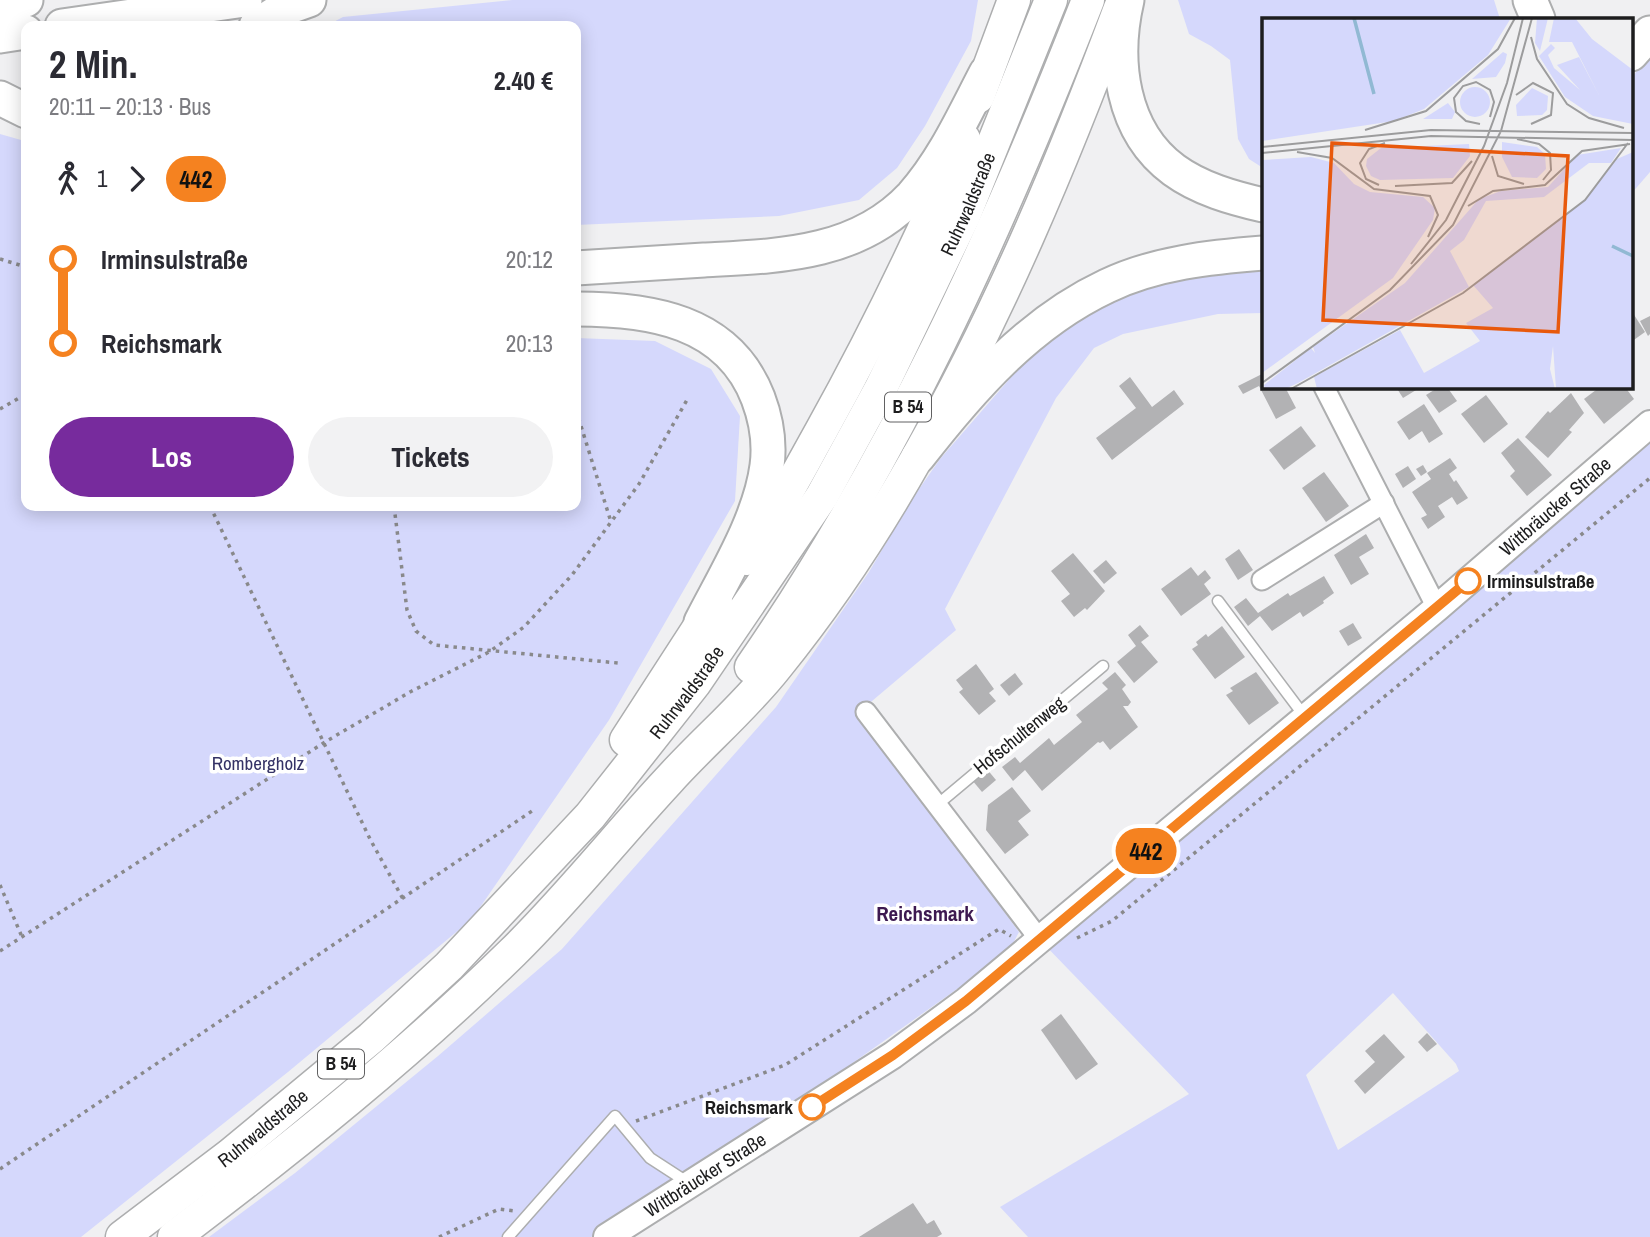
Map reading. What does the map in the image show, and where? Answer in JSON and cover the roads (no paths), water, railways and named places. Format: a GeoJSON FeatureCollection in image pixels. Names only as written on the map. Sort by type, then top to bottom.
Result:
{"type":"FeatureCollection","features":[{"type":"Feature","properties":{"kind":"highway"},"geometry":{"type":"LineString","coordinates":[[0,4],[26,0]]}},
{"type":"Feature","properties":{"kind":"highway"},"geometry":{"type":"LineString","coordinates":[[97,21],[245,0]]}},
{"type":"Feature","properties":{"kind":"highway"},"geometry":{"type":"LineString","coordinates":[[264,21],[281,10],[309,0]]}},
{"type":"Feature","properties":{"kind":"highway"},"geometry":{"type":"LineString","coordinates":[[539,868],[645,713],[701,622],[757,543],[851,378],[933,209],[963,140],[1014,0]]}},
{"type":"Feature","properties":{"kind":"highway","name":"Ruhrwaldstraße"},"geometry":{"type":"LineString","coordinates":[[122,1237],[230,1155],[372,1038],[449,966],[590,816],[695,683],[822,496],[881,388],[969,204],[1051,0]]}},
{"type":"Feature","properties":{"kind":"highway","name":"B 54"},"geometry":{"type":"LineString","coordinates":[[668,781],[772,637],[852,510],[914,396],[998,222],[1088,0]]}},
{"type":"Feature","properties":{"kind":"highway"},"geometry":{"type":"LineString","coordinates":[[668,781],[776,667],[865,541],[918,457],[964,370],[1020,252],[1059,164],[1125,0]]}},
{"type":"Feature","properties":{"kind":"highway"},"geometry":{"type":"LineString","coordinates":[[1125,0],[1121,66],[1125,94],[1136,125],[1154,150],[1174,170],[1231,198],[1262,205]]}},
{"type":"Feature","properties":{"kind":"highway"},"geometry":{"type":"LineString","coordinates":[[1530,0],[1538,18]]}},
{"type":"Feature","properties":{"kind":"highway"},"geometry":{"type":"LineString","coordinates":[[0,36],[21,33]]}},
{"type":"Feature","properties":{"kind":"highway"},"geometry":{"type":"LineString","coordinates":[[1632,53],[1650,33]]}},
{"type":"Feature","properties":{"kind":"highway"},"geometry":{"type":"LineString","coordinates":[[581,268],[785,254],[822,249],[855,237],[885,220],[911,197],[934,170],[986,73]]}},
{"type":"Feature","properties":{"kind":"highway"},"geometry":{"type":"LineString","coordinates":[[0,98],[21,108]]}},
{"type":"Feature","properties":{"kind":"highway"},"geometry":{"type":"LineString","coordinates":[[918,457],[985,378],[1045,323],[1075,303],[1108,285],[1143,272],[1219,257],[1262,253]]}},
{"type":"Feature","properties":{"kind":"highway"},"geometry":{"type":"LineString","coordinates":[[581,309],[655,316],[702,332],[725,348],[755,390],[764,415],[767,439],[765,476],[760,497],[747,528],[701,622]]}},
{"type":"Feature","properties":{"kind":"highway","name":"Ruhrwaldstraße"},"geometry":{"type":"LineString","coordinates":[[174,1237],[299,1140],[382,1072],[456,1006],[516,949],[668,781]]}},
{"type":"Feature","properties":{"kind":"main road","name":"Wittbräucker Straße"},"geometry":{"type":"LineString","coordinates":[[607,1237],[893,1055],[966,1001],[1437,608],[1650,424]]}},
{"type":"Feature","properties":{"kind":"street"},"geometry":{"type":"LineString","coordinates":[[1325,388],[1437,608]]}},
{"type":"Feature","properties":{"kind":"street"},"geometry":{"type":"LineString","coordinates":[[1262,580],[1384,503]]}},
{"type":"Feature","properties":{"kind":"street"},"geometry":{"type":"LineString","coordinates":[[866,712],[1040,940]]}},
{"type":"Feature","properties":{"kind":"lane"},"geometry":{"type":"LineString","coordinates":[[1218,601],[1306,718]]}},
{"type":"Feature","properties":{"kind":"lane","name":"Hofschultenweg"},"geometry":{"type":"LineString","coordinates":[[937,805],[1103,666]]}},
{"type":"Feature","properties":{"kind":"lane"},"geometry":{"type":"LineString","coordinates":[[508,1237],[614,1116],[650,1158],[691,1184]]}},
{"type":"Feature","properties":{"kind":"place","name":"Irminsulstraße"},"geometry":{"type":"Point","coordinates":[1468,581]}},
{"type":"Feature","properties":{"kind":"place","name":"Reichsmark"},"geometry":{"type":"Point","coordinates":[812,1107]}},
{"type":"Feature","properties":{"kind":"district","name":"Reichsmark"},"geometry":{"type":"Point","coordinates":[925,914]}},
{"type":"Feature","properties":{"kind":"park label","name":"Rombergholz"},"geometry":{"type":"Point","coordinates":[258,763]}}]}
